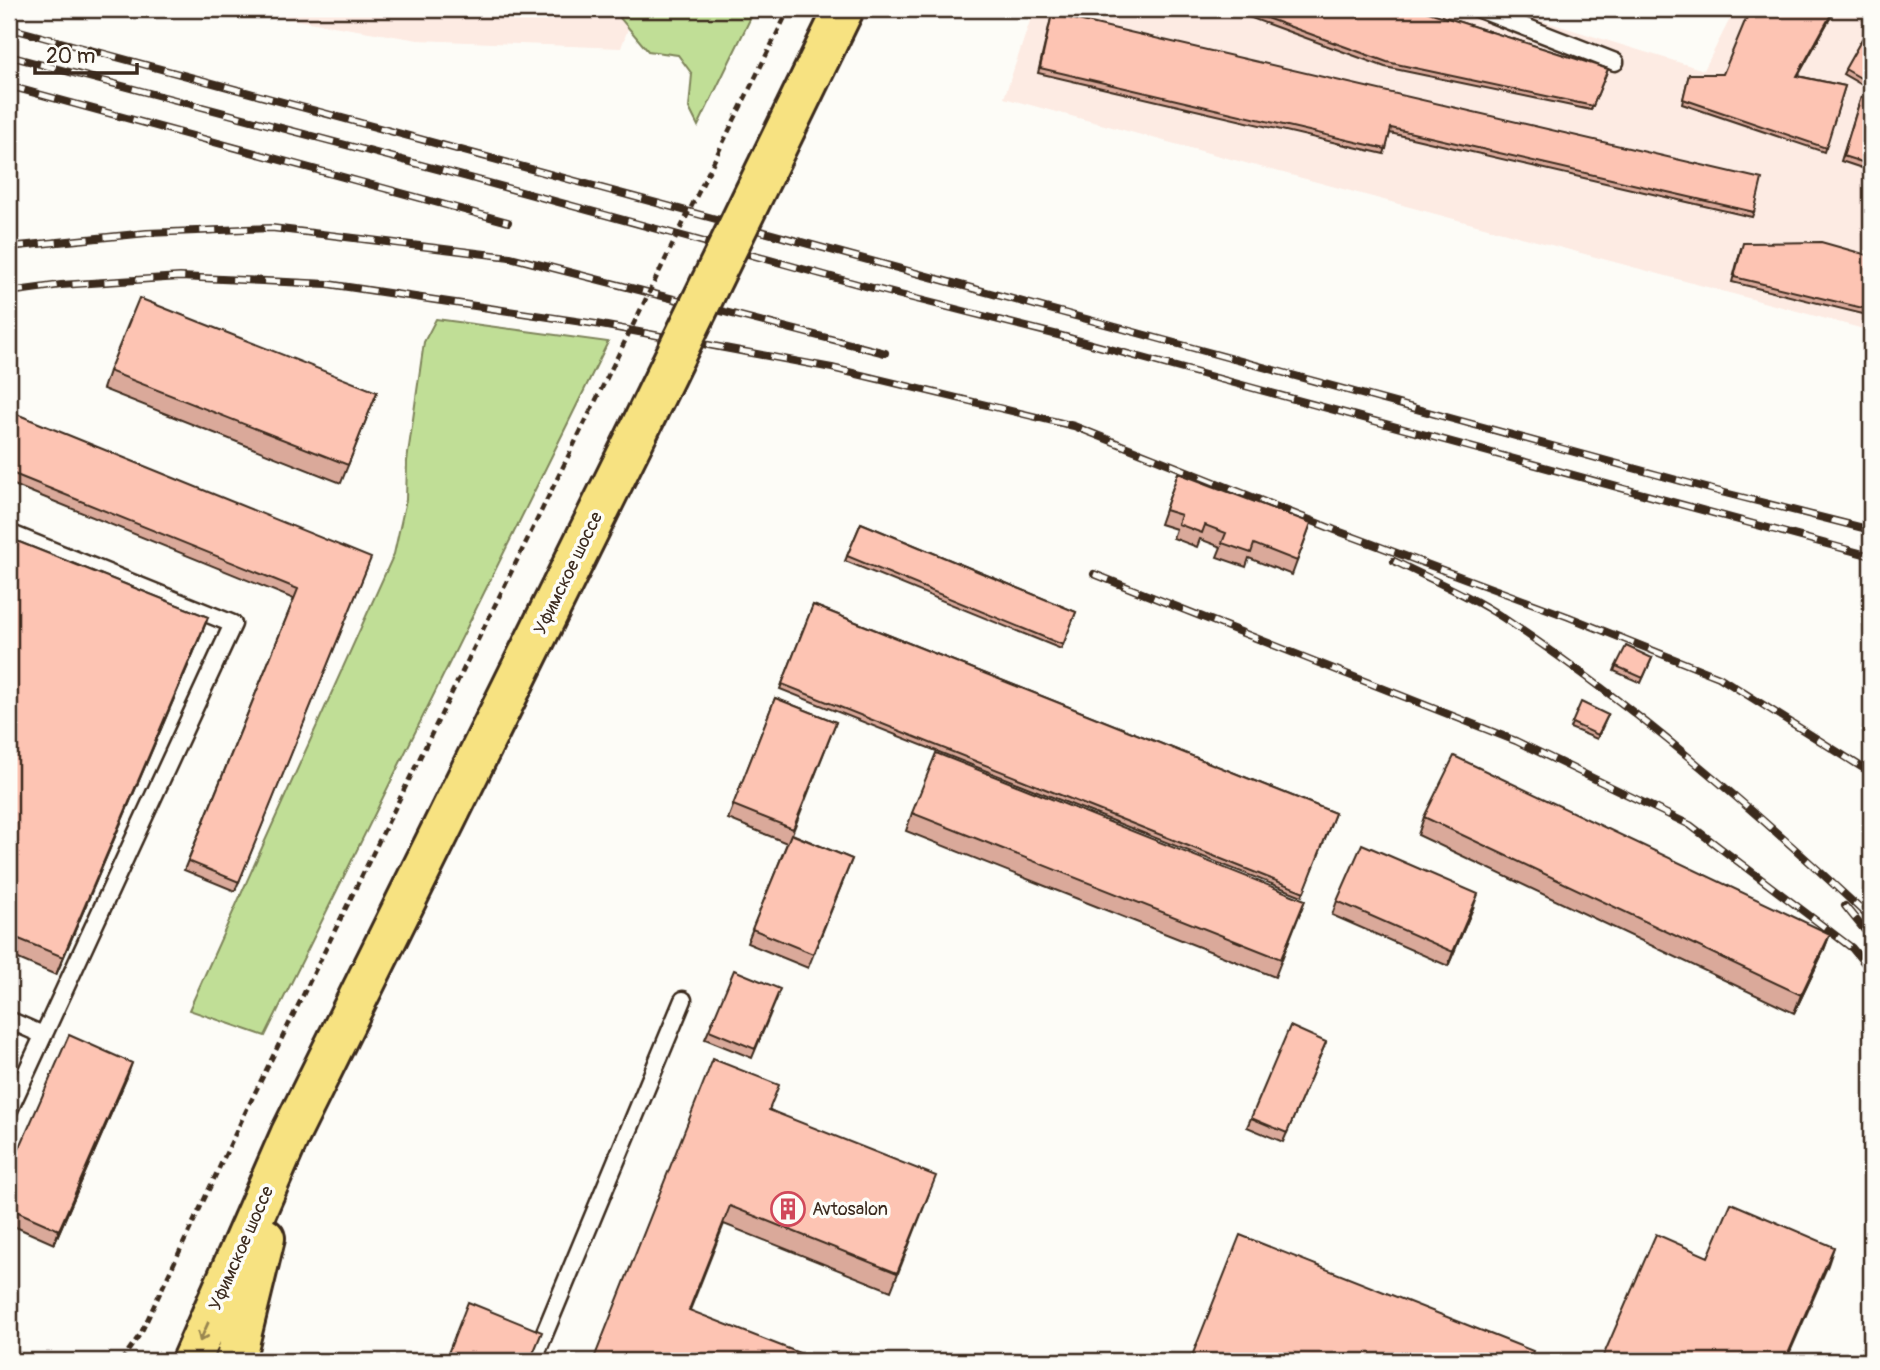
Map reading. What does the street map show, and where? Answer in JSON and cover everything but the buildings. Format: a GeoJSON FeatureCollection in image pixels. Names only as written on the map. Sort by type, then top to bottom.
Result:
{"type":"FeatureCollection","features":[{"type":"Feature","properties":{"kind":"main road","name":"Уфимское шоссе"},"geometry":{"type":"LineString","coordinates":[[191,1361],[290,1136],[844,9]]}},
{"type":"Feature","properties":{"kind":"main road","name":"Уфимское шоссе"},"geometry":{"type":"LineString","coordinates":[[235,1361],[290,1136]]}},
{"type":"Feature","properties":{"kind":"lane"},"geometry":{"type":"LineString","coordinates":[[1479,9],[1615,62]]}},
{"type":"Feature","properties":{"kind":"lane"},"geometry":{"type":"LineString","coordinates":[[9,533],[233,624],[9,1110]]}},
{"type":"Feature","properties":{"kind":"lane"},"geometry":{"type":"LineString","coordinates":[[533,1361],[682,999]]}},
{"type":"Feature","properties":{"kind":"lane"},"geometry":{"type":"LineString","coordinates":[[9,1020],[43,1035]]}},
{"type":"Feature","properties":{"kind":"path"},"geometry":{"type":"LineString","coordinates":[[121,1361],[141,1333],[252,1098],[789,9]]}},
{"type":"Feature","properties":{"kind":"shaded area"},"geometry":{"type":"Polygon","coordinates":[[[230,9],[635,9],[621,48],[418,40],[230,9]]]}},
{"type":"Feature","properties":{"kind":"shaded area"},"geometry":{"type":"Polygon","coordinates":[[[1034,9],[1504,9],[1704,70],[1735,9],[1871,9],[1871,331],[1004,98],[1034,9]]]}},
{"type":"Feature","properties":{"kind":"green space"},"geometry":{"type":"Polygon","coordinates":[[[625,9],[755,9],[698,126],[689,108],[692,74],[678,55],[648,51],[620,18],[625,9]]]}},
{"type":"Feature","properties":{"kind":"green space"},"geometry":{"type":"Polygon","coordinates":[[[436,319],[608,342],[265,1036],[189,1010],[394,554],[406,500],[407,461],[424,342],[436,319]]]}},
{"type":"Feature","properties":{"kind":"railway"},"geometry":{"type":"LineString","coordinates":[[9,28],[1721,492],[1871,530]]}},
{"type":"Feature","properties":{"kind":"railway"},"geometry":{"type":"LineString","coordinates":[[9,56],[861,285],[1058,335],[1871,556]]}},
{"type":"Feature","properties":{"kind":"railway"},"geometry":{"type":"LineString","coordinates":[[9,86],[508,222]]}},
{"type":"Feature","properties":{"kind":"railway"},"geometry":{"type":"LineString","coordinates":[[9,247],[147,233],[272,228],[510,257],[885,353]]}},
{"type":"Feature","properties":{"kind":"railway"},"geometry":{"type":"LineString","coordinates":[[9,292],[61,285],[180,277],[328,284],[596,324],[832,368],[1074,426],[1335,530],[1569,617],[1719,677],[1871,773]]}},
{"type":"Feature","properties":{"kind":"railway"},"geometry":{"type":"LineString","coordinates":[[1394,561],[1489,609],[1599,686],[1693,760],[1871,919]]}},
{"type":"Feature","properties":{"kind":"railway"},"geometry":{"type":"LineString","coordinates":[[1094,574],[1516,741],[1690,825],[1852,948],[1871,971]]}},
{"type":"Feature","properties":{"kind":"railway"},"geometry":{"type":"LineString","coordinates":[[1845,906],[1871,938]]}},
{"type":"Feature","properties":{"kind":"place","name":"Avtosalon"},"geometry":{"type":"Point","coordinates":[788,1209]}}]}
